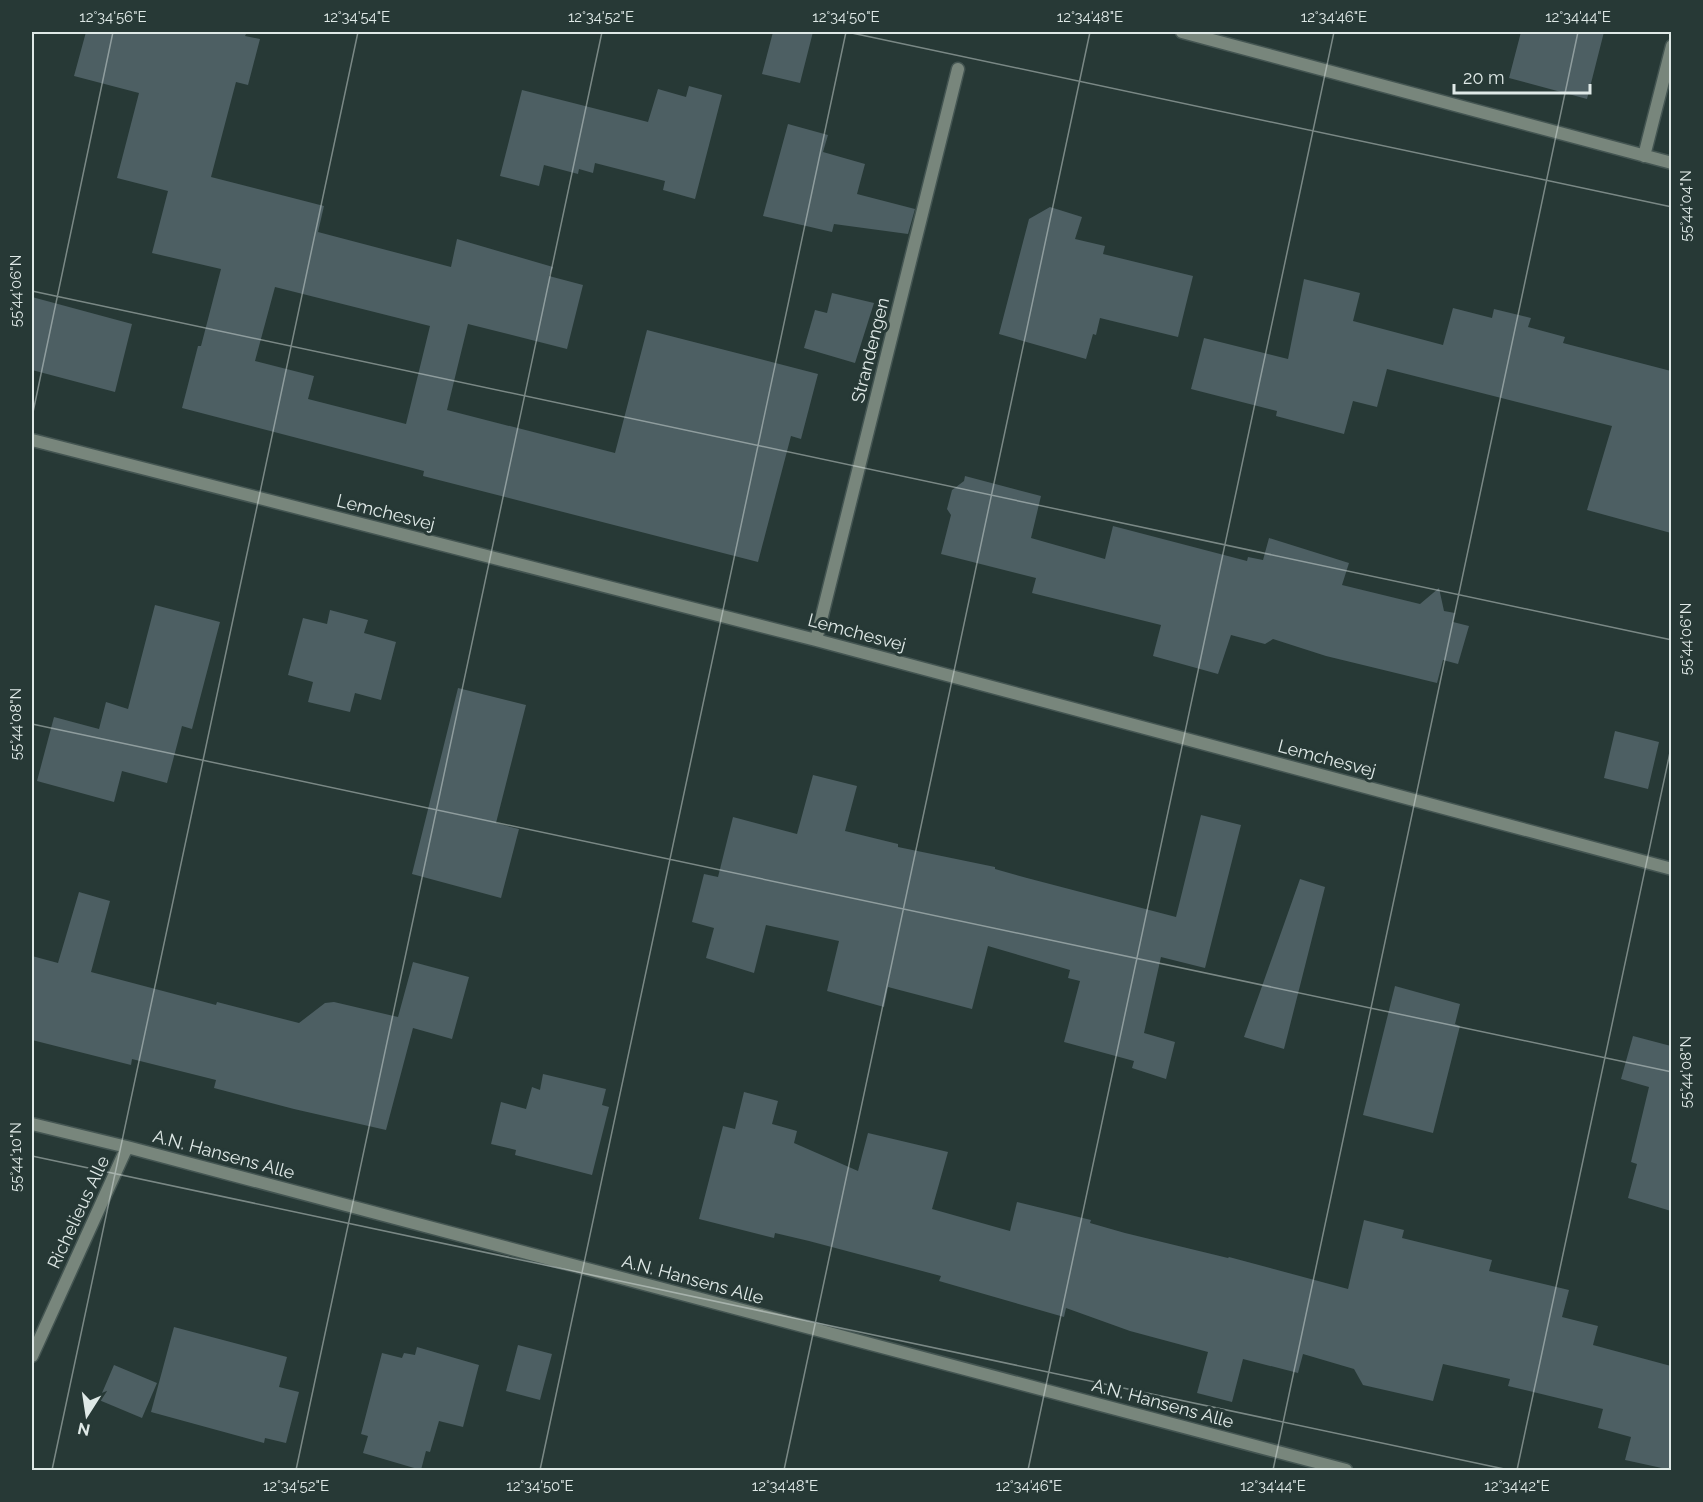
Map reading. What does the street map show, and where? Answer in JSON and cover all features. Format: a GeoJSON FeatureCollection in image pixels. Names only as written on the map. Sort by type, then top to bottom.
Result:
{"type":"FeatureCollection","features":[{"type":"Feature","properties":{"kind":"street"},"geometry":{"type":"LineString","coordinates":[[1182,32],[1671,163]]}},
{"type":"Feature","properties":{"kind":"street"},"geometry":{"type":"LineString","coordinates":[[1644,156],[1671,46]]}},
{"type":"Feature","properties":{"kind":"street","name":"Strandengen"},"geometry":{"type":"LineString","coordinates":[[816,640],[958,69]]}},
{"type":"Feature","properties":{"kind":"street","name":"Lemchesvej"},"geometry":{"type":"LineString","coordinates":[[32,440],[816,640],[1671,869]]}},
{"type":"Feature","properties":{"kind":"street","name":"A.N. Hansens Alle"},"geometry":{"type":"LineString","coordinates":[[32,1124],[127,1147],[1346,1470]]}},
{"type":"Feature","properties":{"kind":"street","name":"Richelieus Alle"},"geometry":{"type":"LineString","coordinates":[[32,1356],[127,1147]]}},
{"type":"Feature","properties":{"kind":"building"},"geometry":{"type":"Polygon","coordinates":[[[86,32],[247,32],[245,36],[260,39],[248,85],[236,82],[211,177],[324,206],[318,232],[451,267],[457,239],[553,267],[549,276],[583,285],[567,349],[468,324],[447,410],[615,453],[647,330],[818,374],[801,439],[791,436],[758,562],[423,476],[424,471],[182,408],[221,269],[152,253],[168,191],[117,178],[139,93],[74,76],[86,32]],[[275,287],[255,361],[314,376],[308,399],[406,424],[430,326],[275,287]]]}},
{"type":"Feature","properties":{"kind":"building"},"geometry":{"type":"Polygon","coordinates":[[[773,32],[813,32],[800,83],[762,74],[773,32]]]}},
{"type":"Feature","properties":{"kind":"building"},"geometry":{"type":"Polygon","coordinates":[[[1521,32],[1604,32],[1587,99],[1509,78],[1521,32]]]}},
{"type":"Feature","properties":{"kind":"building"},"geometry":{"type":"Polygon","coordinates":[[[689,86],[722,95],[695,199],[663,190],[665,181],[595,163],[593,173],[579,169],[578,174],[544,165],[539,186],[500,176],[522,90],[648,122],[658,89],[686,97],[689,86]]]}},
{"type":"Feature","properties":{"kind":"building"},"geometry":{"type":"Polygon","coordinates":[[[788,124],[828,135],[823,152],[865,164],[857,194],[915,209],[908,234],[834,224],[832,232],[763,216],[788,124]]]}},
{"type":"Feature","properties":{"kind":"building"},"geometry":{"type":"Polygon","coordinates":[[[1050,207],[1082,217],[1075,239],[1105,246],[1103,254],[1193,276],[1178,337],[1100,318],[1086,359],[999,334],[1029,219],[1050,207]]]}},
{"type":"Feature","properties":{"kind":"building"},"geometry":{"type":"Polygon","coordinates":[[[1304,279],[1360,293],[1353,321],[1443,345],[1453,308],[1492,318],[1494,309],[1531,318],[1528,327],[1565,337],[1563,343],[1671,371],[1671,533],[1587,510],[1612,426],[1387,369],[1377,407],[1353,401],[1344,434],[1276,416],[1277,411],[1191,389],[1204,338],[1288,359],[1304,279]]]}},
{"type":"Feature","properties":{"kind":"building"},"geometry":{"type":"Polygon","coordinates":[[[832,293],[874,303],[855,363],[804,348],[815,310],[827,313],[832,293]]]}},
{"type":"Feature","properties":{"kind":"building"},"geometry":{"type":"Polygon","coordinates":[[[32,297],[132,324],[115,392],[32,370],[32,297]]]}},
{"type":"Feature","properties":{"kind":"building"},"geometry":{"type":"Polygon","coordinates":[[[965,476],[1041,496],[1031,538],[1105,559],[1113,526],[1247,561],[1248,557],[1263,560],[1269,538],[1349,563],[1342,585],[1420,604],[1439,588],[1444,611],[1455,613],[1453,622],[1469,626],[1458,664],[1443,660],[1437,683],[1326,656],[1273,639],[1265,644],[1231,635],[1218,674],[1153,656],[1161,625],[1032,593],[1036,578],[941,554],[951,515],[947,509],[952,490],[964,481],[965,476]]]}},
{"type":"Feature","properties":{"kind":"building"},"geometry":{"type":"Polygon","coordinates":[[[155,605],[220,622],[192,729],[182,726],[167,783],[122,771],[114,802],[37,781],[54,717],[99,729],[106,702],[128,709],[155,605]]]}},
{"type":"Feature","properties":{"kind":"building"},"geometry":{"type":"Polygon","coordinates":[[[330,610],[368,620],[364,633],[396,642],[381,700],[355,693],[350,712],[308,702],[313,682],[288,675],[303,618],[327,624],[330,610]]]}},
{"type":"Feature","properties":{"kind":"building"},"geometry":{"type":"Polygon","coordinates":[[[458,688],[526,705],[496,823],[519,829],[501,898],[412,874],[458,688]]]}},
{"type":"Feature","properties":{"kind":"building"},"geometry":{"type":"Polygon","coordinates":[[[1615,731],[1659,742],[1648,789],[1604,778],[1615,731]]]}},
{"type":"Feature","properties":{"kind":"building"},"geometry":{"type":"Polygon","coordinates":[[[813,775],[857,786],[845,831],[898,844],[898,847],[995,867],[995,869],[1027,878],[1176,917],[1201,815],[1241,825],[1205,968],[1161,957],[1144,1033],[1175,1042],[1166,1079],[1132,1068],[1134,1061],[1064,1042],[1080,981],[1068,978],[1070,970],[988,946],[972,1009],[888,987],[884,1007],[827,991],[839,941],[766,925],[754,973],[706,958],[714,928],[692,922],[704,874],[718,877],[733,817],[797,834],[813,775]]]}},
{"type":"Feature","properties":{"kind":"building"},"geometry":{"type":"Polygon","coordinates":[[[1300,879],[1325,887],[1284,1049],[1244,1037],[1300,879]]]}},
{"type":"Feature","properties":{"kind":"building"},"geometry":{"type":"Polygon","coordinates":[[[79,892],[110,901],[91,972],[216,1005],[217,1002],[299,1023],[325,1003],[334,1002],[398,1017],[413,962],[469,977],[452,1039],[413,1028],[386,1130],[214,1088],[216,1080],[132,1059],[131,1065],[32,1040],[32,956],[58,963],[79,892]]]}},
{"type":"Feature","properties":{"kind":"building"},"geometry":{"type":"Polygon","coordinates":[[[1395,986],[1460,1004],[1455,1024],[1460,1026],[1433,1133],[1363,1115],[1395,986]]]}},
{"type":"Feature","properties":{"kind":"building"},"geometry":{"type":"Polygon","coordinates":[[[1633,1036],[1671,1046],[1671,1211],[1628,1198],[1637,1164],[1631,1162],[1649,1087],[1621,1079],[1633,1036]]]}},
{"type":"Feature","properties":{"kind":"building"},"geometry":{"type":"Polygon","coordinates":[[[543,1074],[606,1089],[602,1105],[609,1107],[592,1175],[515,1155],[516,1150],[491,1144],[501,1102],[526,1109],[532,1087],[540,1090],[543,1074]]]}},
{"type":"Feature","properties":{"kind":"building"},"geometry":{"type":"Polygon","coordinates":[[[744,1092],[778,1101],[772,1124],[797,1131],[794,1143],[858,1171],[868,1133],[948,1152],[932,1209],[1010,1231],[1017,1202],[1091,1220],[1090,1223],[1125,1233],[1229,1257],[1348,1289],[1364,1220],[1404,1230],[1402,1238],[1492,1260],[1489,1271],[1569,1290],[1562,1317],[1598,1326],[1593,1345],[1671,1366],[1671,1470],[1625,1460],[1631,1437],[1598,1428],[1603,1409],[1508,1386],[1510,1379],[1443,1364],[1433,1401],[1363,1385],[1354,1369],[1303,1354],[1298,1373],[1243,1359],[1232,1402],[1197,1393],[1208,1352],[1130,1331],[1066,1308],[1064,1317],[939,1281],[941,1276],[809,1241],[775,1233],[774,1238],[699,1219],[723,1126],[735,1129],[744,1092]]]}},
{"type":"Feature","properties":{"kind":"building"},"geometry":{"type":"Polygon","coordinates":[[[174,1327],[287,1357],[279,1387],[299,1392],[286,1443],[265,1438],[264,1443],[151,1412],[174,1327]]]}},
{"type":"Feature","properties":{"kind":"building"},"geometry":{"type":"Polygon","coordinates":[[[518,1345],[552,1354],[540,1400],[506,1391],[518,1345]]]}},
{"type":"Feature","properties":{"kind":"building"},"geometry":{"type":"Polygon","coordinates":[[[417,1347],[479,1365],[463,1427],[439,1421],[430,1452],[426,1451],[421,1470],[363,1453],[368,1436],[361,1434],[382,1353],[402,1358],[404,1353],[415,1355],[417,1347]]]}},
{"type":"Feature","properties":{"kind":"building"},"geometry":{"type":"Polygon","coordinates":[[[114,1365],[157,1383],[142,1418],[99,1400],[114,1365]]]}}]}
